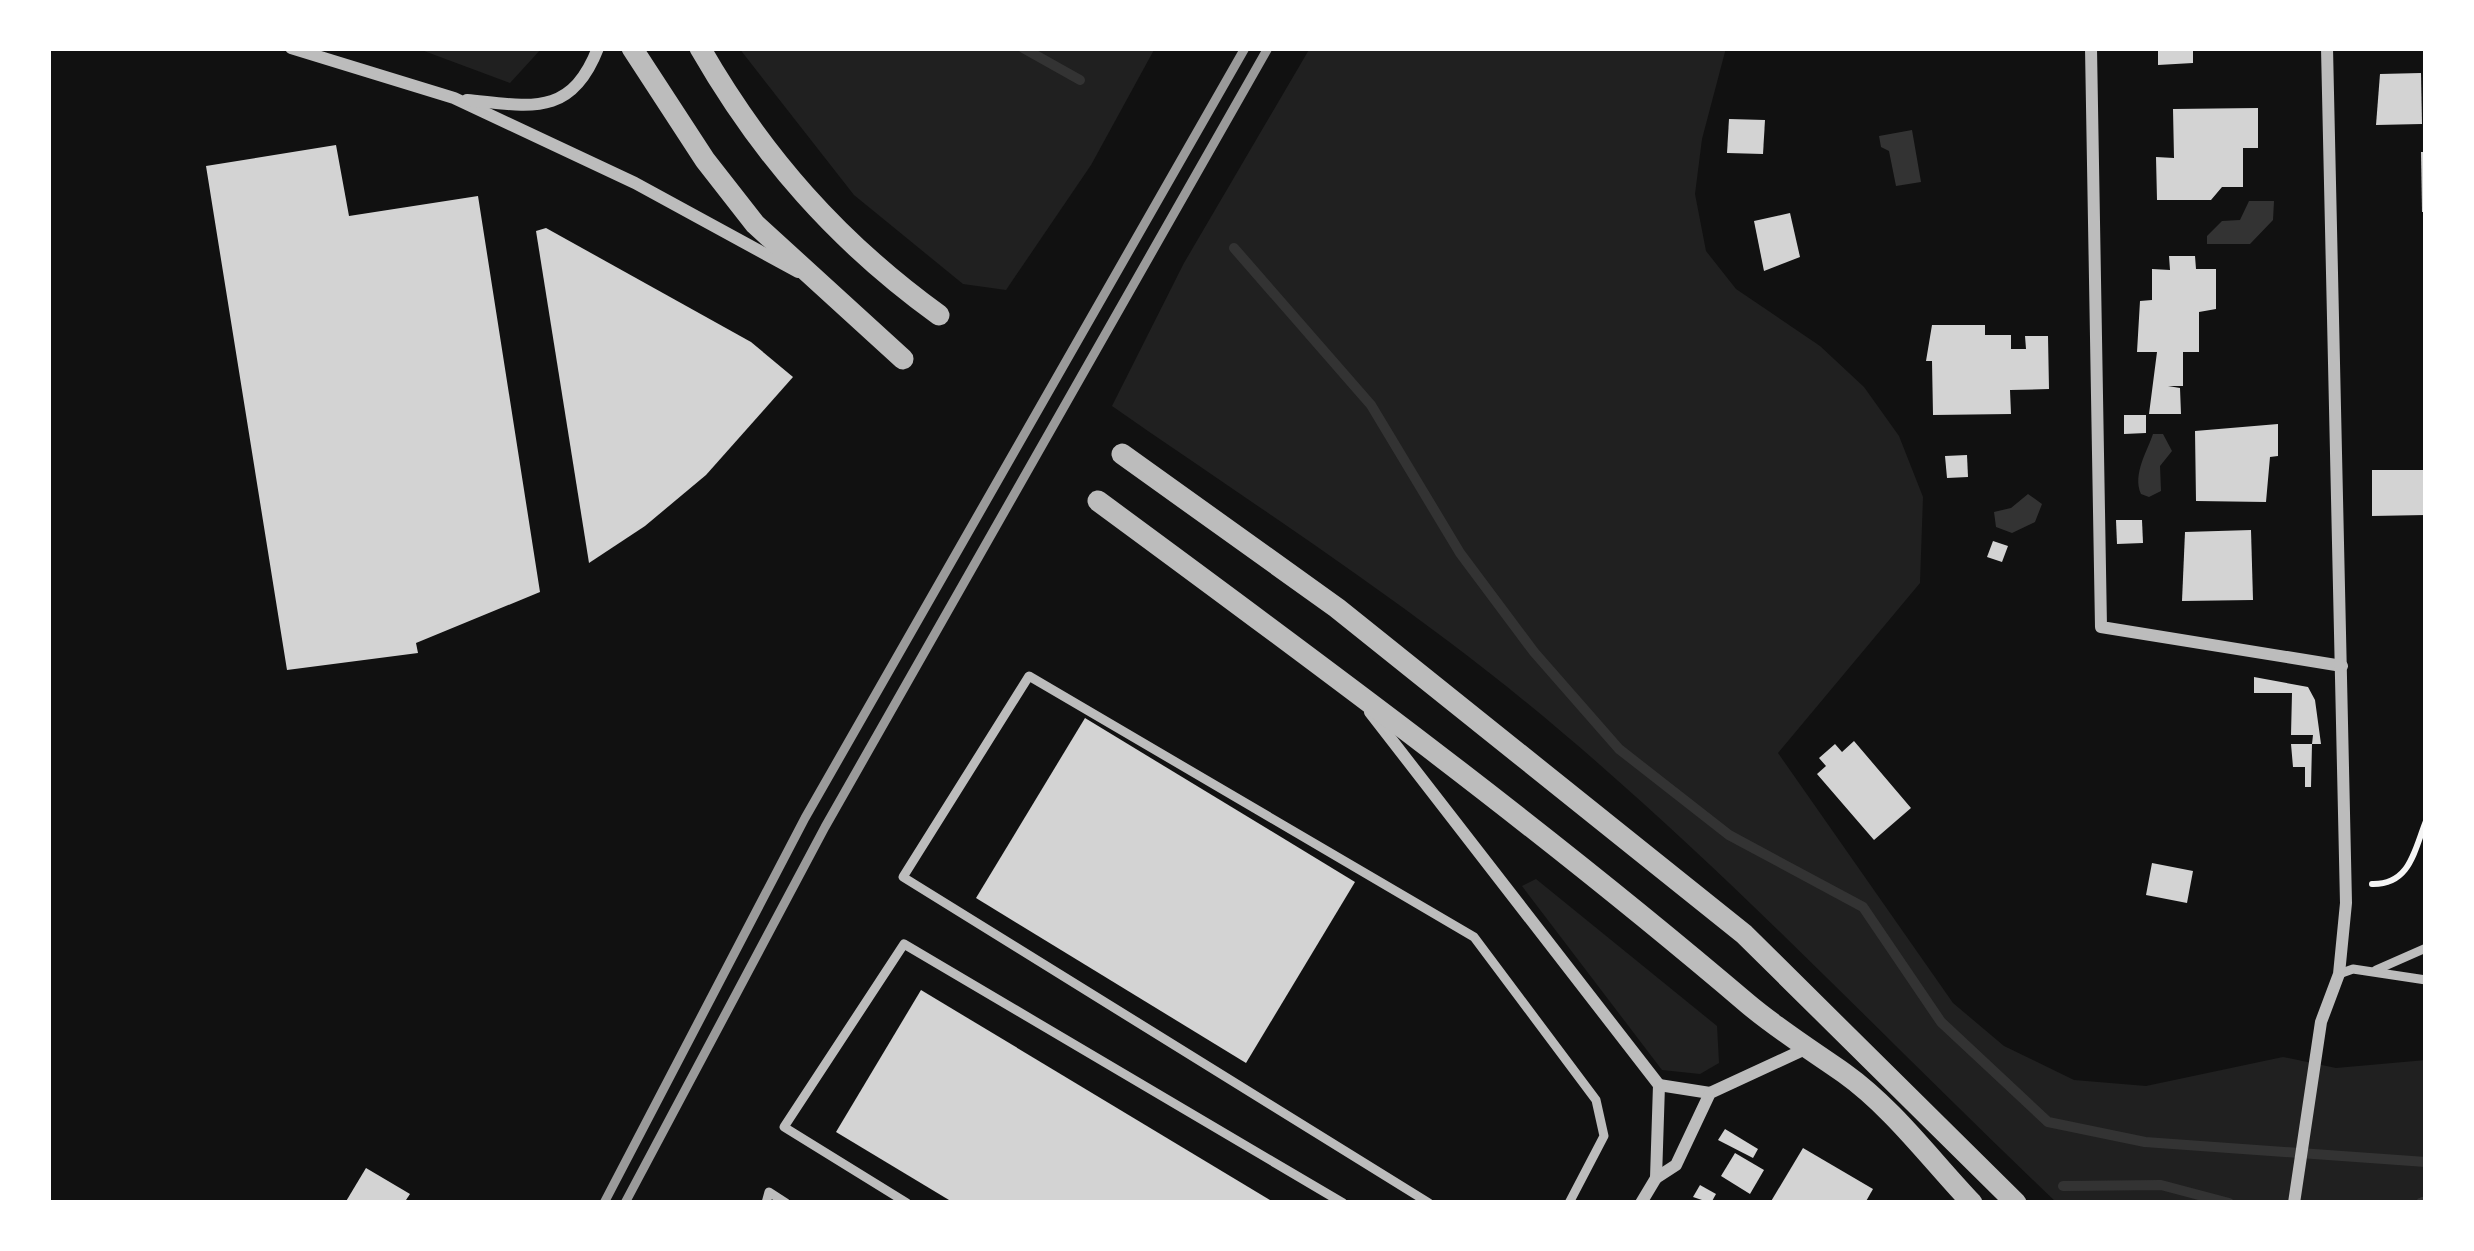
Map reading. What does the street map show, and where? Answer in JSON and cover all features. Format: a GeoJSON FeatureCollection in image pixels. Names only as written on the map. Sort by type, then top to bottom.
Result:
{"type":"FeatureCollection","features":[{"type":"Feature","properties":{"kind":"street"},"geometry":{"type":"LineString","coordinates":[[291,48],[454,98],[635,184],[809,278]]}},
{"type":"Feature","properties":{"kind":"street"},"geometry":{"type":"LineString","coordinates":[[454,98],[542,107],[575,89],[598,48]]}},
{"type":"Feature","properties":{"kind":"street"},"geometry":{"type":"LineString","coordinates":[[632,48],[704,160],[755,224],[903,359]]}},
{"type":"Feature","properties":{"kind":"street"},"geometry":{"type":"LineString","coordinates":[[700,48],[800,194],[870,265],[939,315]]}},
{"type":"Feature","properties":{"kind":"street"},"geometry":{"type":"LineString","coordinates":[[2091,48],[2101,627],[2342,666]]}},
{"type":"Feature","properties":{"kind":"street"},"geometry":{"type":"LineString","coordinates":[[2294,1203],[2321,1022],[2339,974],[2346,903],[2327,48]]}},
{"type":"Feature","properties":{"kind":"street"},"geometry":{"type":"LineString","coordinates":[[1122,454],[1337,608],[1744,934],[2016,1203]]}},
{"type":"Feature","properties":{"kind":"street"},"geometry":{"type":"LineString","coordinates":[[1098,500],[1351,687],[1662,931],[1803,1050],[1845,1074],[1910,1134],[1972,1203]]}},
{"type":"Feature","properties":{"kind":"street"},"geometry":{"type":"LineString","coordinates":[[1351,687],[1659,1085],[1656,1178]]}},
{"type":"Feature","properties":{"kind":"street"},"geometry":{"type":"LineString","coordinates":[[1659,1085],[1710,1093],[1803,1050]]}},
{"type":"Feature","properties":{"kind":"street"},"geometry":{"type":"LineString","coordinates":[[1641,1203],[1656,1178],[1676,1165],[1710,1093]]}},
{"type":"Feature","properties":{"kind":"lane"},"geometry":{"type":"LineString","coordinates":[[1429,1203],[903,877],[1029,676],[1474,937],[1596,1100],[1604,1136],[1569,1203]]}},
{"type":"Feature","properties":{"kind":"lane"},"geometry":{"type":"LineString","coordinates":[[907,1203],[784,1127],[904,944],[1343,1203]]}},
{"type":"Feature","properties":{"kind":"lane"},"geometry":{"type":"LineString","coordinates":[[2372,971],[2426,948]]}},
{"type":"Feature","properties":{"kind":"lane"},"geometry":{"type":"LineString","coordinates":[[2339,974],[2372,971],[2426,980]]}},
{"type":"Feature","properties":{"kind":"lane"},"geometry":{"type":"LineString","coordinates":[[766,1203],[769,1192],[785,1203]]}},
{"type":"Feature","properties":{"kind":"path"},"geometry":{"type":"LineString","coordinates":[[2372,884],[2388,885],[2405,874],[2426,821]]}},
{"type":"Feature","properties":{"kind":"shaded area"},"geometry":{"type":"Polygon","coordinates":[[[416,48],[542,48],[510,83],[416,48]]]}},
{"type":"Feature","properties":{"kind":"shaded area"},"geometry":{"type":"Polygon","coordinates":[[[739,48],[1155,48],[1091,165],[1006,290],[963,284],[854,195],[739,48]]]}},
{"type":"Feature","properties":{"kind":"shaded area"},"geometry":{"type":"Polygon","coordinates":[[[1310,48],[1726,48],[1702,139],[1695,194],[1706,251],[1736,289],[1820,346],[1864,387],[1899,436],[1923,497],[1920,583],[1778,753],[1953,1003],[2004,1046],[2074,1080],[2146,1086],[2283,1057],[2336,1068],[2426,1060],[2426,1203],[2057,1203],[1685,842],[1529,705],[1365,581],[1112,406],[1184,263],[1310,48]]]}},
{"type":"Feature","properties":{"kind":"shaded area"},"geometry":{"type":"Polygon","coordinates":[[[1912,130],[1921,182],[1896,186],[1889,151],[1881,147],[1879,136],[1912,130]]]}},
{"type":"Feature","properties":{"kind":"shaded area"},"geometry":{"type":"Polygon","coordinates":[[[2249,201],[2274,201],[2273,220],[2250,244],[2207,244],[2207,236],[2222,221],[2240,220],[2249,201]]]}},
{"type":"Feature","properties":{"kind":"shaded area"},"geometry":{"type":"Polygon","coordinates":[[[2153,434],[2163,434],[2172,451],[2160,466],[2161,491],[2149,497],[2141,494],[2138,478],[2153,434]]]}},
{"type":"Feature","properties":{"kind":"shaded area"},"geometry":{"type":"Polygon","coordinates":[[[2028,494],[2042,504],[2035,522],[2012,533],[1996,527],[1994,512],[2011,508],[2028,494]]]}},
{"type":"Feature","properties":{"kind":"shaded area"},"geometry":{"type":"Polygon","coordinates":[[[1536,879],[1717,1026],[1719,1063],[1700,1074],[1662,1070],[1522,886],[1536,879]]]}},
{"type":"Feature","properties":{"kind":"building"},"geometry":{"type":"Polygon","coordinates":[[[2158,48],[2193,48],[2193,63],[2158,65],[2158,48]]]}},
{"type":"Feature","properties":{"kind":"building"},"geometry":{"type":"Polygon","coordinates":[[[2421,73],[2422,124],[2376,125],[2380,74],[2421,73]]]}},
{"type":"Feature","properties":{"kind":"building"},"geometry":{"type":"Polygon","coordinates":[[[2258,108],[2258,148],[2243,148],[2243,187],[2222,187],[2211,200],[2157,200],[2156,157],[2174,158],[2173,109],[2258,108]]]}},
{"type":"Feature","properties":{"kind":"building"},"geometry":{"type":"Polygon","coordinates":[[[1729,119],[1765,120],[1763,154],[1727,153],[1729,119]]]}},
{"type":"Feature","properties":{"kind":"building"},"geometry":{"type":"Polygon","coordinates":[[[336,145],[349,216],[478,196],[540,592],[416,643],[418,653],[287,670],[206,166],[336,145]]]}},
{"type":"Feature","properties":{"kind":"building"},"geometry":{"type":"Polygon","coordinates":[[[2421,152],[2426,152],[2426,212],[2422,212],[2421,152]]]}},
{"type":"Feature","properties":{"kind":"building"},"geometry":{"type":"Polygon","coordinates":[[[1790,213],[1800,257],[1764,271],[1754,221],[1790,213]]]}},
{"type":"Feature","properties":{"kind":"building"},"geometry":{"type":"Polygon","coordinates":[[[546,228],[751,342],[793,377],[706,475],[645,526],[589,563],[536,231],[546,228]]]}},
{"type":"Feature","properties":{"kind":"building"},"geometry":{"type":"Polygon","coordinates":[[[2169,256],[2195,256],[2196,269],[2216,269],[2216,309],[2199,312],[2199,352],[2183,352],[2183,386],[2168,386],[2180,388],[2181,414],[2149,414],[2157,352],[2137,352],[2140,301],[2152,300],[2152,269],[2170,270],[2169,256]]]}},
{"type":"Feature","properties":{"kind":"building"},"geometry":{"type":"Polygon","coordinates":[[[1932,325],[1985,325],[1985,335],[2011,335],[2011,349],[2026,349],[2025,336],[2048,336],[2049,389],[2010,390],[2011,414],[1933,415],[1932,361],[1926,361],[1932,325]]]}},
{"type":"Feature","properties":{"kind":"building"},"geometry":{"type":"Polygon","coordinates":[[[2124,415],[2146,415],[2146,433],[2124,434],[2124,415]]]}},
{"type":"Feature","properties":{"kind":"building"},"geometry":{"type":"Polygon","coordinates":[[[2278,424],[2278,456],[2270,457],[2266,502],[2196,501],[2195,431],[2278,424]]]}},
{"type":"Feature","properties":{"kind":"building"},"geometry":{"type":"Polygon","coordinates":[[[1967,455],[1968,477],[1947,478],[1945,456],[1967,455]]]}},
{"type":"Feature","properties":{"kind":"building"},"geometry":{"type":"Polygon","coordinates":[[[2372,470],[2426,470],[2426,515],[2372,516],[2372,470]]]}},
{"type":"Feature","properties":{"kind":"building"},"geometry":{"type":"Polygon","coordinates":[[[2116,520],[2142,520],[2143,543],[2117,544],[2116,520]]]}},
{"type":"Feature","properties":{"kind":"building"},"geometry":{"type":"Polygon","coordinates":[[[2251,530],[2253,600],[2182,601],[2185,532],[2251,530]]]}},
{"type":"Feature","properties":{"kind":"building"},"geometry":{"type":"Polygon","coordinates":[[[1993,541],[2008,546],[2002,562],[1987,557],[1993,541]]]}},
{"type":"Feature","properties":{"kind":"building"},"geometry":{"type":"Polygon","coordinates":[[[2254,677],[2308,687],[2315,700],[2321,744],[2312,744],[2313,735],[2291,735],[2292,693],[2254,693],[2254,677]]]}},
{"type":"Feature","properties":{"kind":"building"},"geometry":{"type":"Polygon","coordinates":[[[1085,718],[1355,882],[1246,1063],[976,898],[1085,718]]]}},
{"type":"Feature","properties":{"kind":"building"},"geometry":{"type":"Polygon","coordinates":[[[1854,741],[1911,808],[1874,840],[1817,774],[1826,766],[1819,758],[1835,744],[1842,752],[1854,741]]]}},
{"type":"Feature","properties":{"kind":"building"},"geometry":{"type":"Polygon","coordinates":[[[2291,744],[2312,744],[2311,787],[2305,787],[2305,767],[2293,767],[2291,744]]]}},
{"type":"Feature","properties":{"kind":"building"},"geometry":{"type":"Polygon","coordinates":[[[2152,863],[2193,871],[2187,903],[2146,895],[2152,863]]]}},
{"type":"Feature","properties":{"kind":"building"},"geometry":{"type":"Polygon","coordinates":[[[921,990],[1275,1203],[954,1203],[836,1132],[921,990]]]}},
{"type":"Feature","properties":{"kind":"building"},"geometry":{"type":"Polygon","coordinates":[[[1725,1129],[1758,1149],[1753,1158],[1718,1140],[1725,1129]]]}},
{"type":"Feature","properties":{"kind":"building"},"geometry":{"type":"Polygon","coordinates":[[[1803,1148],[1873,1189],[1865,1203],[1770,1203],[1803,1148]]]}},
{"type":"Feature","properties":{"kind":"building"},"geometry":{"type":"Polygon","coordinates":[[[1735,1153],[1764,1170],[1750,1194],[1721,1176],[1735,1153]]]}},
{"type":"Feature","properties":{"kind":"building"},"geometry":{"type":"Polygon","coordinates":[[[366,1168],[410,1194],[404,1203],[345,1203],[366,1168]]]}},
{"type":"Feature","properties":{"kind":"building"},"geometry":{"type":"Polygon","coordinates":[[[1700,1185],[1716,1194],[1711,1203],[1693,1197],[1700,1185]]]}},
{"type":"Feature","properties":{"kind":"waterway"},"geometry":{"type":"LineString","coordinates":[[1023,48],[1080,80]]}},
{"type":"Feature","properties":{"kind":"waterway"},"geometry":{"type":"LineString","coordinates":[[1234,248],[1371,405],[1460,553],[1534,652],[1619,749],[1729,835],[1863,907],[1941,1022],[2048,1122],[2145,1142],[2426,1162]]}},
{"type":"Feature","properties":{"kind":"waterway"},"geometry":{"type":"LineString","coordinates":[[2063,1186],[2161,1185],[2229,1203]]}},
{"type":"Feature","properties":{"kind":"waterway"},"geometry":{"type":"LineString","coordinates":[[2421,1203],[2426,1201]]}},
{"type":"Feature","properties":{"kind":"railway"},"geometry":{"type":"LineString","coordinates":[[604,1203],[805,818],[1245,48]]}},
{"type":"Feature","properties":{"kind":"railway"},"geometry":{"type":"LineString","coordinates":[[625,1203],[825,827],[1268,48]]}}]}
